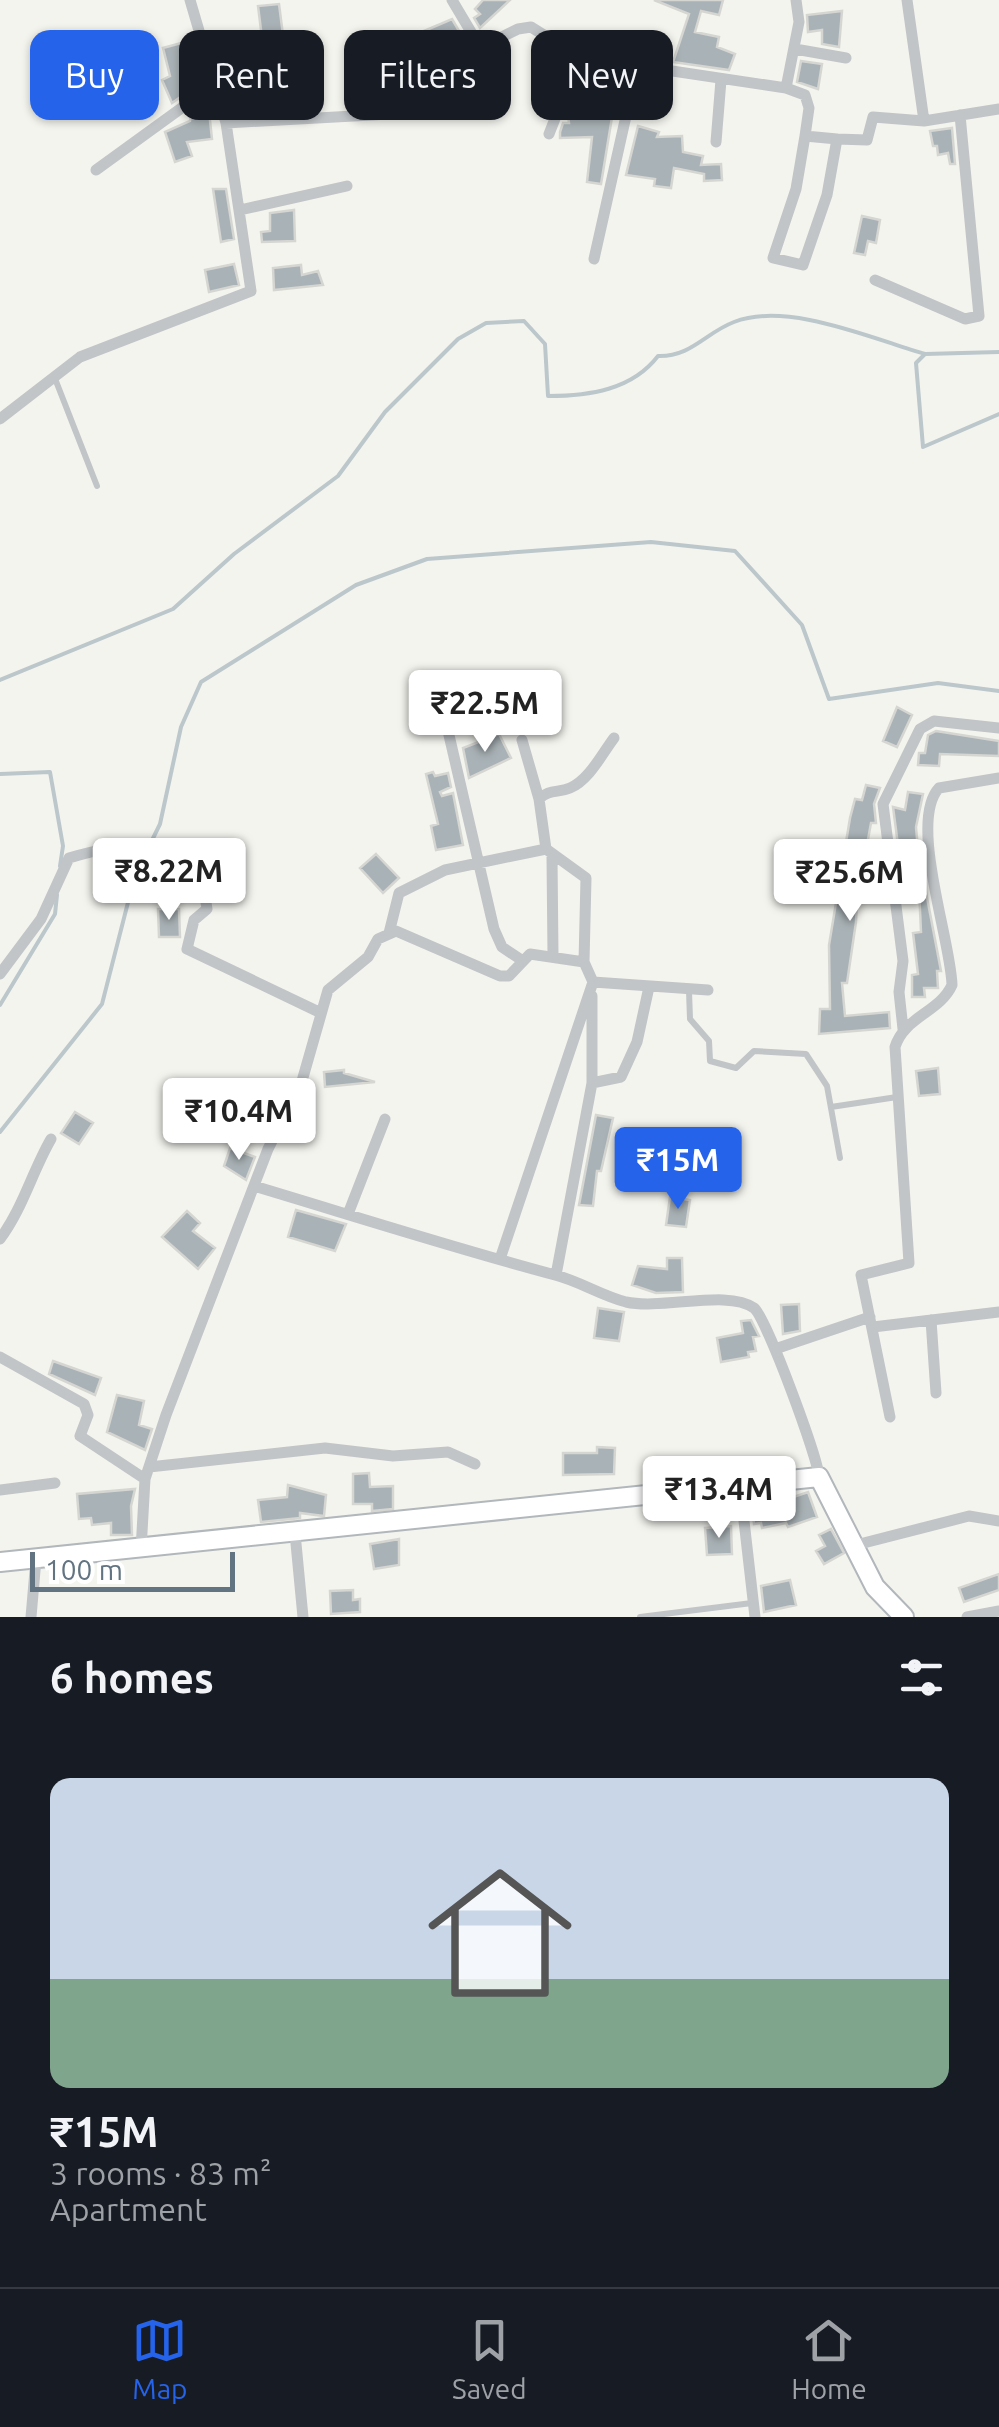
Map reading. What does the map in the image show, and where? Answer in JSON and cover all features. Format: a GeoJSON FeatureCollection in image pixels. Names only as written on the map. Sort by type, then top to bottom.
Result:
{"type":"FeatureCollection","features":[{"type":"Feature","properties":{"kind":"street"},"geometry":{"type":"LineString","coordinates":[[190,0],[199,30]]}},
{"type":"Feature","properties":{"kind":"street"},"geometry":{"type":"LineString","coordinates":[[452,0],[470,30]]}},
{"type":"Feature","properties":{"kind":"street"},"geometry":{"type":"LineString","coordinates":[[786,88],[795,48],[796,0]]}},
{"type":"Feature","properties":{"kind":"street"},"geometry":{"type":"LineString","coordinates":[[907,0],[924,121]]}},
{"type":"Feature","properties":{"kind":"street"},"geometry":{"type":"LineString","coordinates":[[511,35],[531,27],[536,30]]}},
{"type":"Feature","properties":{"kind":"street"},"geometry":{"type":"LineString","coordinates":[[795,48],[846,58]]}},
{"type":"Feature","properties":{"kind":"street"},"geometry":{"type":"LineString","coordinates":[[673,72],[786,88],[805,96],[809,108],[796,189],[773,258],[803,265],[827,195],[838,139]]}},
{"type":"Feature","properties":{"kind":"street"},"geometry":{"type":"LineString","coordinates":[[716,142],[721,80]]}},
{"type":"Feature","properties":{"kind":"street"},"geometry":{"type":"LineString","coordinates":[[806,136],[867,140],[873,117],[924,121],[999,109]]}},
{"type":"Feature","properties":{"kind":"street"},"geometry":{"type":"LineString","coordinates":[[96,170],[179,110]]}},
{"type":"Feature","properties":{"kind":"street"},"geometry":{"type":"LineString","coordinates":[[875,280],[965,319],[979,316],[960,116]]}},
{"type":"Feature","properties":{"kind":"street"},"geometry":{"type":"LineString","coordinates":[[226,123],[344,117]]}},
{"type":"Feature","properties":{"kind":"street"},"geometry":{"type":"LineString","coordinates":[[0,419],[80,357],[251,291],[225,120]]}},
{"type":"Feature","properties":{"kind":"street"},"geometry":{"type":"LineString","coordinates":[[549,134],[555,120]]}},
{"type":"Feature","properties":{"kind":"street"},"geometry":{"type":"LineString","coordinates":[[594,259],[626,120]]}},
{"type":"Feature","properties":{"kind":"street"},"geometry":{"type":"LineString","coordinates":[[240,210],[347,186]]}},
{"type":"Feature","properties":{"kind":"street"},"geometry":{"type":"LineString","coordinates":[[442,705],[502,947],[524,961]]}},
{"type":"Feature","properties":{"kind":"street"},"geometry":{"type":"LineString","coordinates":[[903,1029],[899,992],[903,961],[884,804],[920,729],[934,722],[999,728]]}},
{"type":"Feature","properties":{"kind":"street"},"geometry":{"type":"LineString","coordinates":[[539,798],[544,793],[571,788],[586,777],[614,738]]}},
{"type":"Feature","properties":{"kind":"street"},"geometry":{"type":"LineString","coordinates":[[522,740],[539,798],[549,853],[553,955]]}},
{"type":"Feature","properties":{"kind":"street"},"geometry":{"type":"LineString","coordinates":[[890,1417],[861,1276],[908,1263],[895,1047],[903,1029],[947,996],[952,985],[929,844],[933,794],[939,788],[999,778]]}},
{"type":"Feature","properties":{"kind":"street"},"geometry":{"type":"LineString","coordinates":[[0,974],[6,960],[41,918],[68,858],[108,846],[154,850],[203,883],[207,908],[194,920],[187,950],[321,1013]]}},
{"type":"Feature","properties":{"kind":"street"},"geometry":{"type":"LineString","coordinates":[[389,933],[399,893],[445,870],[478,861],[549,853],[586,878],[584,962],[593,982],[592,1082],[556,1275]]}},
{"type":"Feature","properties":{"kind":"street"},"geometry":{"type":"LineString","coordinates":[[140,1550],[147,1473],[196,1329],[302,1081],[328,990],[368,958],[378,940],[389,933],[410,936],[500,976],[509,976],[530,954],[584,962]]}},
{"type":"Feature","properties":{"kind":"street"},"geometry":{"type":"LineString","coordinates":[[593,982],[708,990]]}},
{"type":"Feature","properties":{"kind":"street"},"geometry":{"type":"LineString","coordinates":[[500,1260],[593,982]]}},
{"type":"Feature","properties":{"kind":"street"},"geometry":{"type":"LineString","coordinates":[[592,1082],[621,1077],[637,1042],[649,987]]}},
{"type":"Feature","properties":{"kind":"street"},"geometry":{"type":"LineString","coordinates":[[348,1214],[384,1119]]}},
{"type":"Feature","properties":{"kind":"street"},"geometry":{"type":"LineString","coordinates":[[0,1239],[16,1218],[32,1173],[52,1139]]}},
{"type":"Feature","properties":{"kind":"street"},"geometry":{"type":"LineString","coordinates":[[254,1186],[556,1275],[624,1301],[657,1306],[728,1299],[749,1304],[760,1312],[816,1451],[820,1478],[852,1546],[875,1587],[904,1617]]}},
{"type":"Feature","properties":{"kind":"street"},"geometry":{"type":"LineString","coordinates":[[774,1349],[872,1322],[999,1312]]}},
{"type":"Feature","properties":{"kind":"street"},"geometry":{"type":"LineString","coordinates":[[931,1320],[936,1392]]}},
{"type":"Feature","properties":{"kind":"street"},"geometry":{"type":"LineString","coordinates":[[0,1357],[84,1404],[88,1416],[80,1436],[147,1473],[325,1448],[393,1456],[448,1452],[474,1464]]}},
{"type":"Feature","properties":{"kind":"street"},"geometry":{"type":"LineString","coordinates":[[0,1562],[820,1478]]}},
{"type":"Feature","properties":{"kind":"street"},"geometry":{"type":"LineString","coordinates":[[0,1490],[54,1483]]}},
{"type":"Feature","properties":{"kind":"street"},"geometry":{"type":"LineString","coordinates":[[740,1486],[755,1617]]}},
{"type":"Feature","properties":{"kind":"street"},"geometry":{"type":"LineString","coordinates":[[852,1546],[969,1516],[999,1521]]}},
{"type":"Feature","properties":{"kind":"street"},"geometry":{"type":"LineString","coordinates":[[295,1533],[303,1617]]}},
{"type":"Feature","properties":{"kind":"street"},"geometry":{"type":"LineString","coordinates":[[32,1617],[36,1559]]}},
{"type":"Feature","properties":{"kind":"street"},"geometry":{"type":"LineString","coordinates":[[967,1617],[999,1611]]}},
{"type":"Feature","properties":{"kind":"lane"},"geometry":{"type":"LineString","coordinates":[[54,376],[97,486]]}},
{"type":"Feature","properties":{"kind":"lane"},"geometry":{"type":"LineString","coordinates":[[688,989],[690,1019],[709,1041],[710,1062],[736,1068],[754,1051],[806,1054],[827,1086],[840,1158]]}},
{"type":"Feature","properties":{"kind":"lane"},"geometry":{"type":"LineString","coordinates":[[831,1107],[898,1097]]}},
{"type":"Feature","properties":{"kind":"lane"},"geometry":{"type":"LineString","coordinates":[[640,1617],[752,1603]]}},
{"type":"Feature","properties":{"kind":"building"},"geometry":{"type":"Polygon","coordinates":[[[483,0],[510,0],[480,28],[474,18],[480,14],[475,9],[483,0]]]}},
{"type":"Feature","properties":{"kind":"building"},"geometry":{"type":"Polygon","coordinates":[[[654,0],[723,0],[719,15],[701,11],[695,32],[719,37],[717,47],[735,54],[729,70],[673,62],[689,14],[654,0]]]}},
{"type":"Feature","properties":{"kind":"building"},"geometry":{"type":"Polygon","coordinates":[[[279,4],[282,30],[261,30],[258,6],[279,4]]]}},
{"type":"Feature","properties":{"kind":"building"},"geometry":{"type":"Polygon","coordinates":[[[842,11],[839,47],[822,44],[822,30],[808,32],[807,15],[842,11]]]}},
{"type":"Feature","properties":{"kind":"building"},"geometry":{"type":"Polygon","coordinates":[[[452,19],[458,30],[426,30],[452,19]]]}},
{"type":"Feature","properties":{"kind":"building"},"geometry":{"type":"Polygon","coordinates":[[[179,44],[179,98],[172,103],[162,80],[170,76],[163,48],[179,44]]]}},
{"type":"Feature","properties":{"kind":"building"},"geometry":{"type":"Polygon","coordinates":[[[801,61],[822,64],[818,89],[797,82],[801,61]]]}},
{"type":"Feature","properties":{"kind":"building"},"geometry":{"type":"Polygon","coordinates":[[[210,120],[212,139],[187,142],[192,156],[175,162],[165,132],[190,121],[210,120]]]}},
{"type":"Feature","properties":{"kind":"building"},"geometry":{"type":"Polygon","coordinates":[[[569,120],[612,120],[601,184],[587,182],[592,137],[560,138],[563,123],[569,120]]]}},
{"type":"Feature","properties":{"kind":"building"},"geometry":{"type":"Polygon","coordinates":[[[638,126],[659,132],[657,137],[682,136],[683,152],[703,156],[701,165],[721,164],[722,180],[704,181],[704,174],[674,168],[671,188],[654,186],[655,179],[626,175],[638,126]]]}},
{"type":"Feature","properties":{"kind":"building"},"geometry":{"type":"Polygon","coordinates":[[[952,128],[955,164],[950,164],[948,153],[938,155],[930,131],[952,128]]]}},
{"type":"Feature","properties":{"kind":"building"},"geometry":{"type":"Polygon","coordinates":[[[213,189],[226,189],[234,239],[221,242],[213,189]]]}},
{"type":"Feature","properties":{"kind":"building"},"geometry":{"type":"Polygon","coordinates":[[[294,210],[295,241],[262,242],[261,232],[270,231],[270,213],[294,210]]]}},
{"type":"Feature","properties":{"kind":"building"},"geometry":{"type":"Polygon","coordinates":[[[862,216],[880,220],[876,243],[868,241],[865,255],[854,253],[862,216]]]}},
{"type":"Feature","properties":{"kind":"building"},"geometry":{"type":"Polygon","coordinates":[[[234,264],[239,285],[209,292],[205,270],[234,264]]]}},
{"type":"Feature","properties":{"kind":"building"},"geometry":{"type":"Polygon","coordinates":[[[301,265],[302,275],[318,271],[323,285],[274,290],[273,268],[301,265]]]}},
{"type":"Feature","properties":{"kind":"building"},"geometry":{"type":"Polygon","coordinates":[[[500,691],[501,719],[476,720],[475,692],[500,691]]]}},
{"type":"Feature","properties":{"kind":"building"},"geometry":{"type":"Polygon","coordinates":[[[897,707],[912,715],[897,747],[883,741],[897,707]]]}},
{"type":"Feature","properties":{"kind":"building"},"geometry":{"type":"Polygon","coordinates":[[[936,731],[999,741],[999,756],[940,754],[939,766],[918,765],[928,735],[936,731]]]}},
{"type":"Feature","properties":{"kind":"building"},"geometry":{"type":"Polygon","coordinates":[[[499,734],[511,758],[469,778],[463,748],[499,734]]]}},
{"type":"Feature","properties":{"kind":"building"},"geometry":{"type":"Polygon","coordinates":[[[433,772],[435,776],[448,773],[451,787],[440,792],[442,796],[453,793],[463,845],[436,850],[431,826],[438,824],[426,774],[433,772]]]}},
{"type":"Feature","properties":{"kind":"building"},"geometry":{"type":"Polygon","coordinates":[[[866,785],[880,788],[874,804],[876,823],[871,823],[864,861],[859,861],[856,922],[847,983],[842,983],[845,1016],[889,1012],[890,1028],[819,1034],[820,1009],[830,1009],[829,945],[850,818],[855,799],[862,800],[866,785]]]}},
{"type":"Feature","properties":{"kind":"building"},"geometry":{"type":"Polygon","coordinates":[[[908,792],[923,794],[916,827],[918,850],[941,971],[937,971],[938,988],[924,988],[925,997],[912,997],[912,975],[918,974],[913,933],[921,932],[919,889],[904,891],[893,807],[905,810],[908,792]]]}},
{"type":"Feature","properties":{"kind":"building"},"geometry":{"type":"Polygon","coordinates":[[[376,854],[399,878],[383,893],[360,868],[376,854]]]}},
{"type":"Feature","properties":{"kind":"building"},"geometry":{"type":"Polygon","coordinates":[[[158,909],[179,909],[180,937],[159,937],[158,909]]]}},
{"type":"Feature","properties":{"kind":"building"},"geometry":{"type":"Polygon","coordinates":[[[938,1068],[940,1094],[919,1096],[916,1071],[938,1068]]]}},
{"type":"Feature","properties":{"kind":"building"},"geometry":{"type":"Polygon","coordinates":[[[344,1070],[375,1082],[325,1087],[324,1072],[344,1070]]]}},
{"type":"Feature","properties":{"kind":"building"},"geometry":{"type":"Polygon","coordinates":[[[75,1112],[93,1123],[79,1144],[61,1133],[75,1112]]]}},
{"type":"Feature","properties":{"kind":"building"},"geometry":{"type":"Polygon","coordinates":[[[596,1115],[613,1118],[601,1171],[597,1171],[593,1206],[579,1205],[596,1115]]]}},
{"type":"Feature","properties":{"kind":"building"},"geometry":{"type":"Polygon","coordinates":[[[230,1148],[255,1157],[246,1180],[224,1166],[230,1148]]]}},
{"type":"Feature","properties":{"kind":"building"},"geometry":{"type":"Polygon","coordinates":[[[670,1197],[690,1200],[686,1227],[666,1225],[670,1197]]]}},
{"type":"Feature","properties":{"kind":"building"},"geometry":{"type":"Polygon","coordinates":[[[296,1210],[346,1224],[335,1251],[288,1237],[296,1210]]]}},
{"type":"Feature","properties":{"kind":"building"},"geometry":{"type":"Polygon","coordinates":[[[187,1211],[200,1223],[193,1231],[215,1248],[198,1269],[162,1237],[187,1211]]]}},
{"type":"Feature","properties":{"kind":"building"},"geometry":{"type":"Polygon","coordinates":[[[667,1258],[682,1258],[683,1292],[656,1293],[632,1285],[638,1266],[667,1269],[667,1258]]]}},
{"type":"Feature","properties":{"kind":"building"},"geometry":{"type":"Polygon","coordinates":[[[799,1304],[800,1331],[783,1334],[781,1305],[799,1304]]]}},
{"type":"Feature","properties":{"kind":"building"},"geometry":{"type":"Polygon","coordinates":[[[598,1308],[624,1312],[619,1341],[594,1338],[598,1308]]]}},
{"type":"Feature","properties":{"kind":"building"},"geometry":{"type":"Polygon","coordinates":[[[751,1320],[759,1336],[753,1337],[756,1351],[748,1352],[749,1357],[721,1362],[717,1338],[743,1333],[741,1321],[751,1320]]]}},
{"type":"Feature","properties":{"kind":"building"},"geometry":{"type":"Polygon","coordinates":[[[53,1361],[101,1378],[95,1395],[49,1374],[53,1361]]]}},
{"type":"Feature","properties":{"kind":"building"},"geometry":{"type":"Polygon","coordinates":[[[117,1395],[144,1401],[139,1425],[152,1429],[145,1450],[107,1432],[117,1395]]]}},
{"type":"Feature","properties":{"kind":"building"},"geometry":{"type":"Polygon","coordinates":[[[597,1447],[615,1448],[614,1474],[563,1475],[563,1453],[597,1453],[597,1447]]]}},
{"type":"Feature","properties":{"kind":"building"},"geometry":{"type":"Polygon","coordinates":[[[369,1473],[370,1487],[393,1486],[393,1509],[372,1511],[372,1504],[353,1504],[353,1474],[369,1473]]]}},
{"type":"Feature","properties":{"kind":"building"},"geometry":{"type":"Polygon","coordinates":[[[288,1485],[326,1495],[324,1516],[300,1513],[300,1518],[261,1522],[258,1500],[287,1497],[288,1485]]]}},
{"type":"Feature","properties":{"kind":"building"},"geometry":{"type":"Polygon","coordinates":[[[135,1489],[132,1535],[111,1535],[111,1523],[92,1525],[91,1518],[79,1519],[77,1494],[135,1489]]]}},
{"type":"Feature","properties":{"kind":"building"},"geometry":{"type":"Polygon","coordinates":[[[808,1492],[817,1517],[788,1527],[786,1523],[762,1528],[761,1523],[754,1524],[751,1497],[763,1495],[764,1507],[808,1492]]]}},
{"type":"Feature","properties":{"kind":"building"},"geometry":{"type":"Polygon","coordinates":[[[731,1526],[732,1554],[707,1555],[705,1528],[731,1526]]]}},
{"type":"Feature","properties":{"kind":"building"},"geometry":{"type":"Polygon","coordinates":[[[831,1529],[844,1553],[824,1564],[816,1551],[825,1546],[819,1535],[831,1529]]]}},
{"type":"Feature","properties":{"kind":"building"},"geometry":{"type":"Polygon","coordinates":[[[399,1539],[399,1565],[374,1569],[370,1544],[399,1539]]]}},
{"type":"Feature","properties":{"kind":"building"},"geometry":{"type":"Polygon","coordinates":[[[999,1574],[999,1590],[964,1602],[959,1588],[999,1574]]]}},
{"type":"Feature","properties":{"kind":"building"},"geometry":{"type":"Polygon","coordinates":[[[790,1580],[796,1605],[764,1612],[761,1586],[790,1580]]]}},
{"type":"Feature","properties":{"kind":"building"},"geometry":{"type":"Polygon","coordinates":[[[353,1590],[353,1600],[360,1599],[360,1612],[331,1614],[330,1591],[353,1590]]]}},
{"type":"Feature","properties":{"kind":"waterway"},"geometry":{"type":"LineString","coordinates":[[0,680],[173,609],[234,554],[338,476],[385,412],[458,339],[486,323],[524,321],[545,344],[548,396],[579,395],[623,384],[658,356],[680,353],[734,322],[755,317],[779,316],[830,324],[925,354]]}},
{"type":"Feature","properties":{"kind":"waterway"},"geometry":{"type":"LineString","coordinates":[[999,352],[925,354],[916,363],[923,447],[999,414]]}},
{"type":"Feature","properties":{"kind":"waterway"},"geometry":{"type":"LineString","coordinates":[[0,1132],[102,1004],[135,875],[160,824],[181,727],[201,682],[356,585],[427,559],[651,542],[735,551],[802,625],[829,699],[938,683],[999,691]]}},
{"type":"Feature","properties":{"kind":"waterway"},"geometry":{"type":"LineString","coordinates":[[0,774],[50,772],[63,846],[60,866]]}},
{"type":"Feature","properties":{"kind":"waterway"},"geometry":{"type":"LineString","coordinates":[[0,1005],[55,914],[57,895]]}}]}
